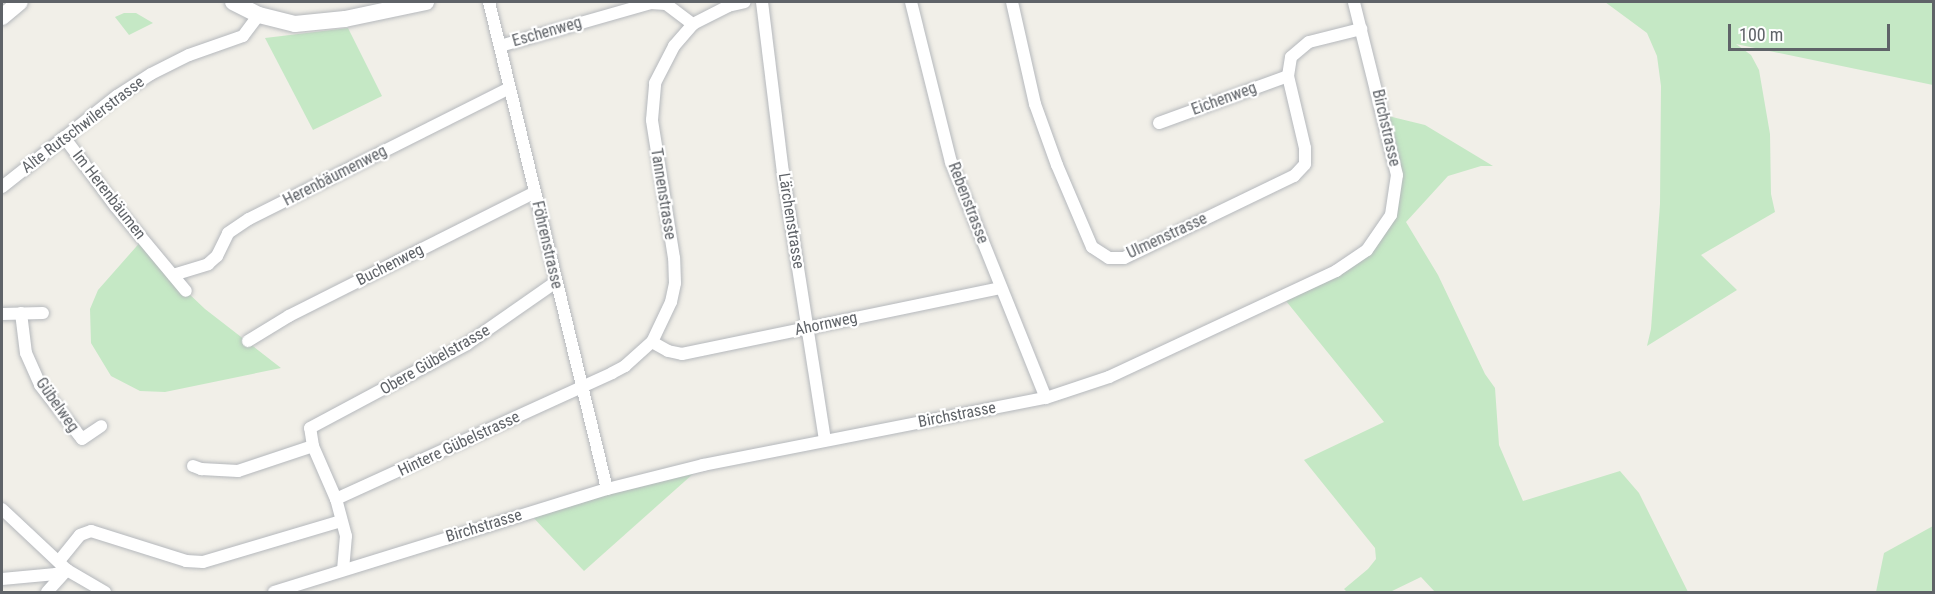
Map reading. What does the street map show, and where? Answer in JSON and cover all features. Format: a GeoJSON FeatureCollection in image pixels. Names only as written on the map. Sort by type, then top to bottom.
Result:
{"type":"FeatureCollection","features":[{"type":"Feature","properties":{"kind":"street"},"geometry":{"type":"LineString","coordinates":[[2,17],[20,2]]}},
{"type":"Feature","properties":{"kind":"street"},"geometry":{"type":"LineString","coordinates":[[233,2],[259,15],[295,24],[318,24],[426,2]]}},
{"type":"Feature","properties":{"kind":"street","name":"Föhrenstrasse"},"geometry":{"type":"LineString","coordinates":[[489,2],[580,388],[607,489]]}},
{"type":"Feature","properties":{"kind":"street","name":"Tannenstrasse"},"geometry":{"type":"LineString","coordinates":[[580,388],[625,366],[652,342],[671,302],[675,283],[674,258],[652,120],[655,82],[674,46],[693,24],[728,6],[745,2]]}},
{"type":"Feature","properties":{"kind":"street","name":"Lärchenstrasse"},"geometry":{"type":"LineString","coordinates":[[762,2],[783,172],[825,440]]}},
{"type":"Feature","properties":{"kind":"street","name":"Rebenstrasse"},"geometry":{"type":"LineString","coordinates":[[911,2],[951,162],[1046,398]]}},
{"type":"Feature","properties":{"kind":"street","name":"Ulmenstrasse"},"geometry":{"type":"LineString","coordinates":[[1012,2],[1035,104],[1057,165],[1092,247],[1109,258],[1124,258],[1294,176],[1305,164],[1305,148],[1288,76]]}},
{"type":"Feature","properties":{"kind":"street","name":"Birchstrasse"},"geometry":{"type":"LineString","coordinates":[[274,592],[607,489],[703,465],[1046,398],[1109,377],[1336,271],[1367,250],[1391,215],[1397,175],[1354,2]]}},
{"type":"Feature","properties":{"kind":"street","name":"Eschenweg"},"geometry":{"type":"LineString","coordinates":[[500,46],[651,3],[666,4],[693,24]]}},
{"type":"Feature","properties":{"kind":"street","name":"Alte Rutschwilerstrasse"},"geometry":{"type":"LineString","coordinates":[[2,187],[117,96],[151,74],[189,55],[243,36],[259,15]]}},
{"type":"Feature","properties":{"kind":"street"},"geometry":{"type":"LineString","coordinates":[[1288,76],[1291,57],[1309,42],[1361,29]]}},
{"type":"Feature","properties":{"kind":"street","name":"Eichenweg"},"geometry":{"type":"LineString","coordinates":[[1159,123],[1288,76]]}},
{"type":"Feature","properties":{"kind":"street","name":"Herenbäumenweg"},"geometry":{"type":"LineString","coordinates":[[173,275],[208,264],[217,256],[228,233],[249,219],[509,88]]}},
{"type":"Feature","properties":{"kind":"street","name":"Im Herenbäumen"},"geometry":{"type":"LineString","coordinates":[[64,137],[116,207],[186,291]]}},
{"type":"Feature","properties":{"kind":"street","name":"Buchenweg"},"geometry":{"type":"LineString","coordinates":[[248,341],[289,316],[534,193]]}},
{"type":"Feature","properties":{"kind":"street","name":"Obere Gübelstrasse"},"geometry":{"type":"LineString","coordinates":[[313,446],[310,428],[467,344],[556,282]]}},
{"type":"Feature","properties":{"kind":"street","name":"Ahornweg"},"geometry":{"type":"LineString","coordinates":[[652,342],[668,351],[682,354],[1001,288]]}},
{"type":"Feature","properties":{"kind":"street","name":"Gübelweg"},"geometry":{"type":"LineString","coordinates":[[21,313],[26,353],[40,385],[82,439],[101,426]]}},
{"type":"Feature","properties":{"kind":"street"},"geometry":{"type":"LineString","coordinates":[[2,314],[43,313]]}},
{"type":"Feature","properties":{"kind":"street","name":"Hintere Gübelstrasse"},"geometry":{"type":"LineString","coordinates":[[336,499],[580,388]]}},
{"type":"Feature","properties":{"kind":"street"},"geometry":{"type":"LineString","coordinates":[[193,466],[201,469],[238,471],[313,446],[336,499],[346,536],[343,570]]}},
{"type":"Feature","properties":{"kind":"street"},"geometry":{"type":"LineString","coordinates":[[2,509],[63,566],[105,592]]}},
{"type":"Feature","properties":{"kind":"street"},"geometry":{"type":"LineString","coordinates":[[46,592],[80,536],[91,531],[186,561],[203,562],[341,521]]}},
{"type":"Feature","properties":{"kind":"street"},"geometry":{"type":"LineString","coordinates":[[2,579],[56,574],[63,566]]}},
{"type":"Feature","properties":{"kind":"green space"},"geometry":{"type":"Polygon","coordinates":[[[1605,2],[1933,2],[1933,85],[1736,44],[1751,55],[1759,70],[1770,134],[1771,194],[1775,212],[1701,255],[1737,290],[1647,346],[1651,329],[1660,204],[1661,86],[1657,56],[1647,33],[1605,2]]]}},
{"type":"Feature","properties":{"kind":"green space"},"geometry":{"type":"Polygon","coordinates":[[[124,13],[136,13],[153,23],[129,35],[115,17],[124,13]]]}},
{"type":"Feature","properties":{"kind":"green space"},"geometry":{"type":"Polygon","coordinates":[[[348,28],[382,96],[313,130],[265,38],[348,28]]]}},
{"type":"Feature","properties":{"kind":"green space"},"geometry":{"type":"Polygon","coordinates":[[[1384,115],[1425,125],[1493,166],[1481,166],[1448,176],[1406,222],[1438,275],[1485,374],[1495,388],[1499,445],[1523,501],[1620,471],[1639,493],[1688,592],[1435,592],[1421,577],[1390,592],[1347,592],[1344,589],[1368,569],[1376,559],[1375,548],[1304,460],[1384,422],[1282,296],[1367,250],[1391,215],[1397,175],[1384,115]]]}},
{"type":"Feature","properties":{"kind":"green space"},"geometry":{"type":"Polygon","coordinates":[[[143,239],[186,291],[205,309],[281,368],[165,392],[140,391],[111,376],[91,343],[90,309],[98,290],[143,239]]]}},
{"type":"Feature","properties":{"kind":"green space"},"geometry":{"type":"Polygon","coordinates":[[[703,465],[584,571],[529,513],[703,465]]]}},
{"type":"Feature","properties":{"kind":"green space"},"geometry":{"type":"Polygon","coordinates":[[[1933,526],[1933,592],[1876,592],[1884,553],[1933,526]]]}}]}
